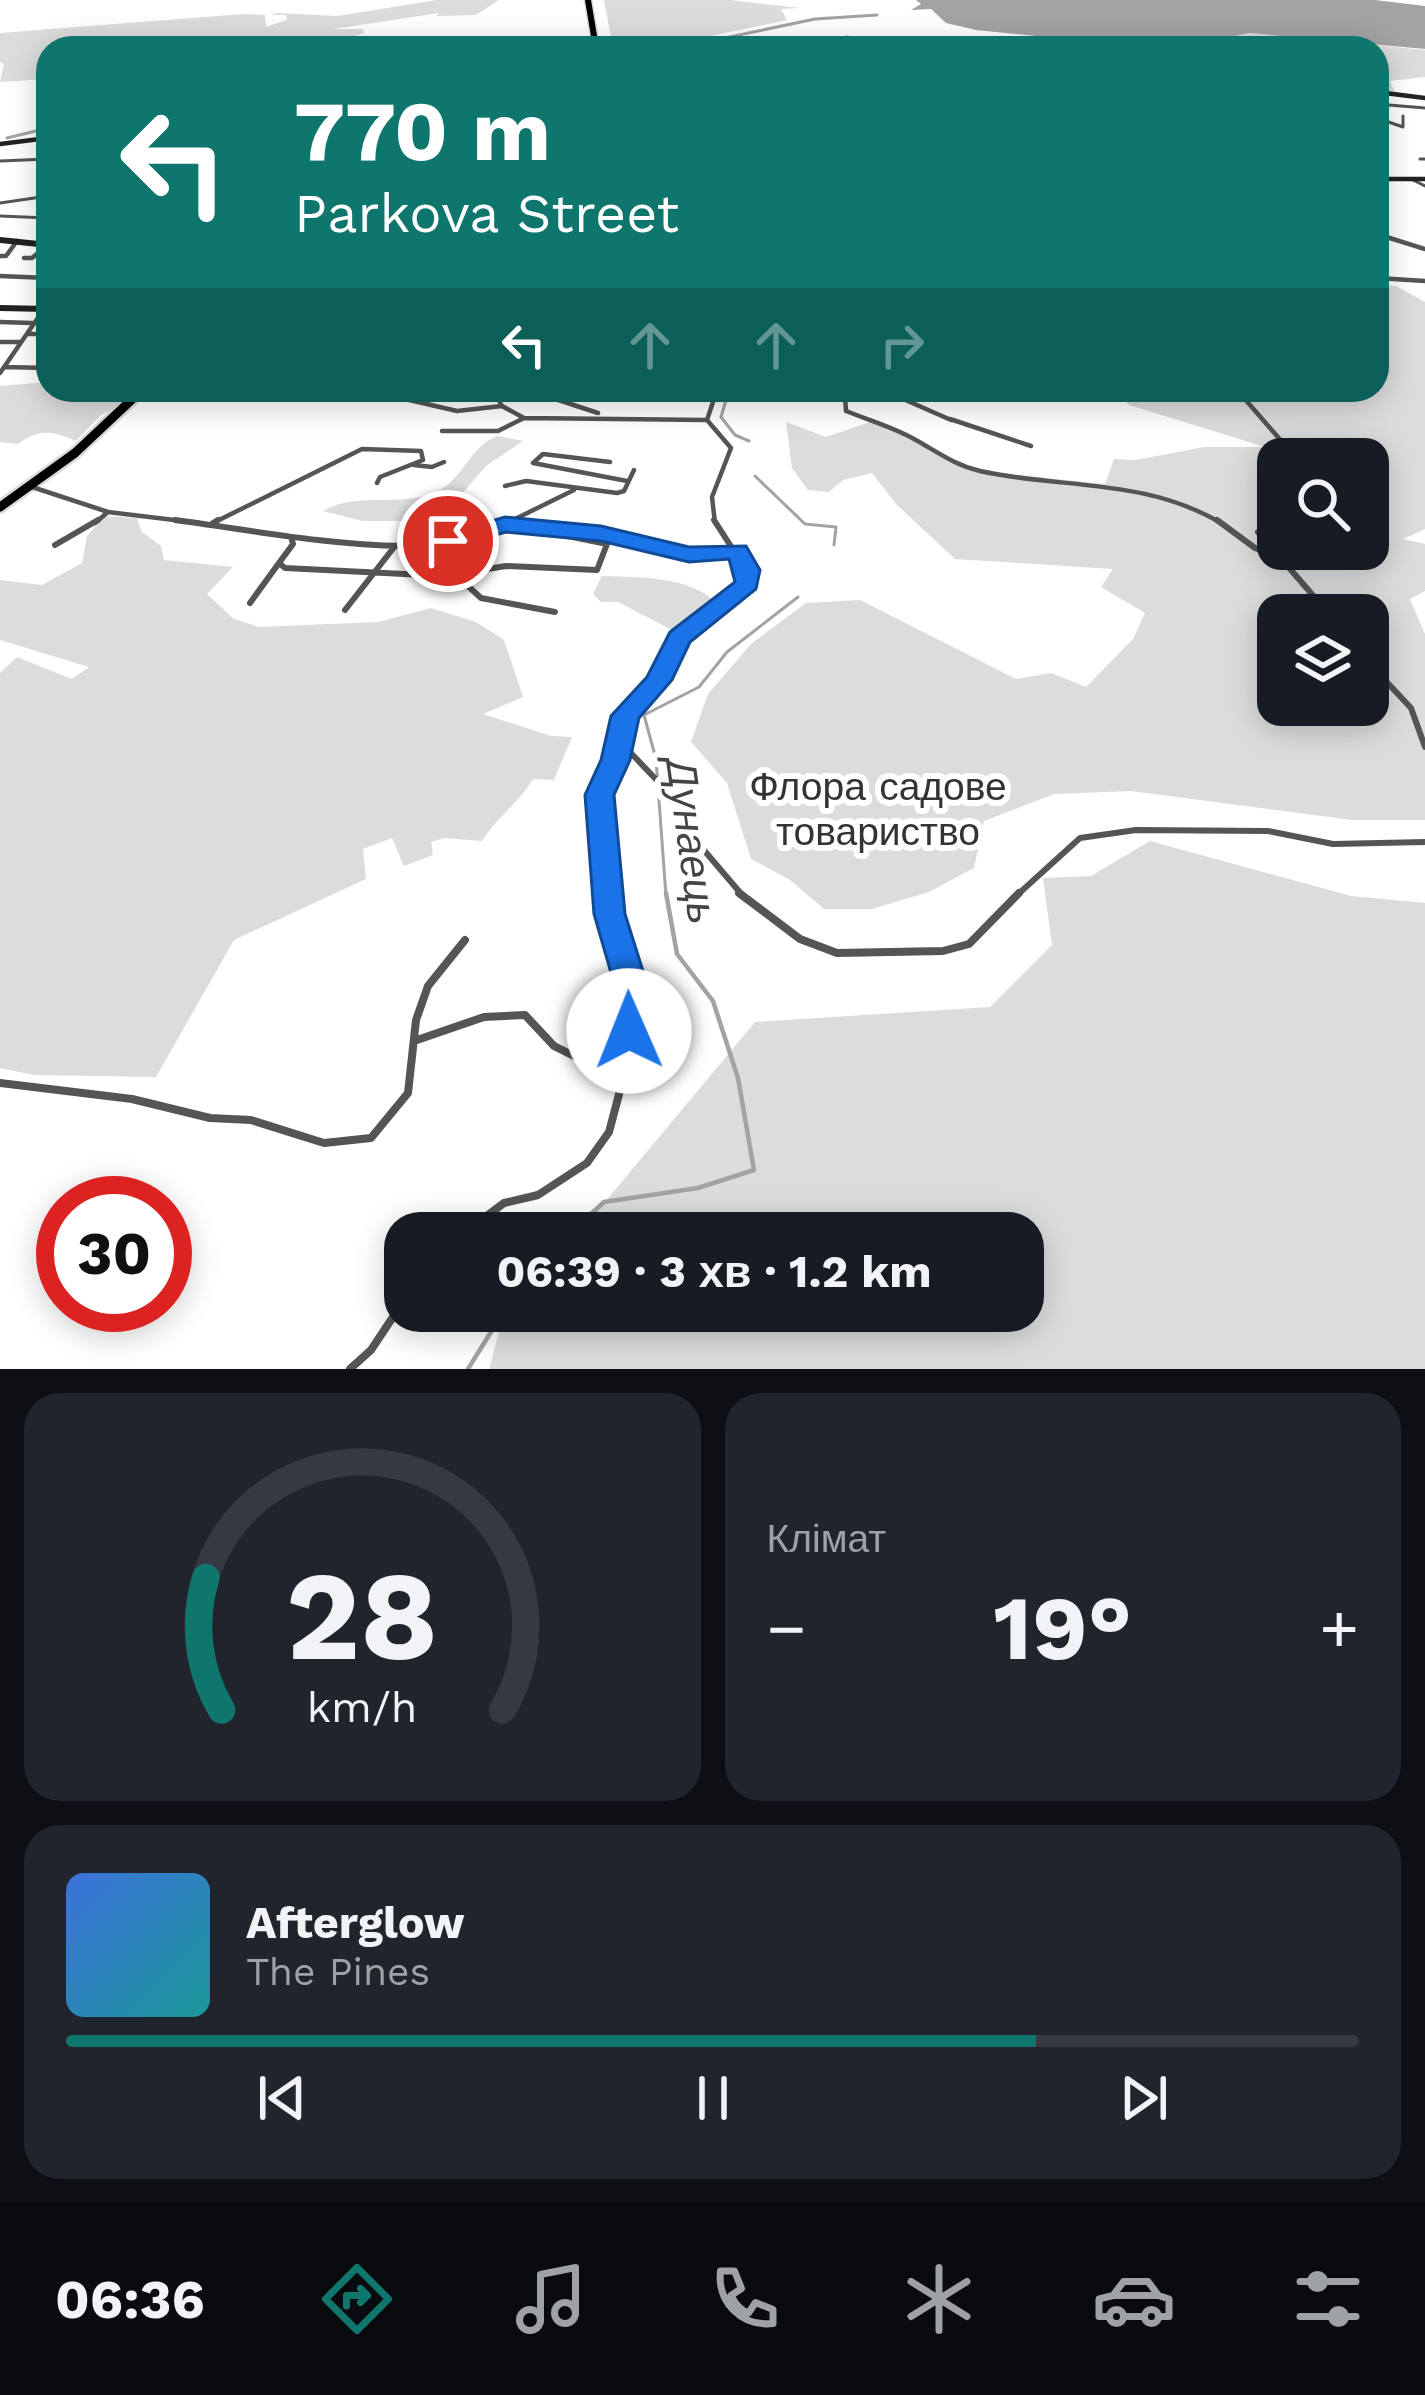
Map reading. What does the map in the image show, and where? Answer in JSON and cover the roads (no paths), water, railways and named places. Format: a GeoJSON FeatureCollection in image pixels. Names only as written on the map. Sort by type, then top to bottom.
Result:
{"type":"FeatureCollection","features":[{"type":"Feature","properties":{"kind":"main road"},"geometry":{"type":"LineString","coordinates":[[588,0],[594,36]]}},
{"type":"Feature","properties":{"kind":"main road"},"geometry":{"type":"LineString","coordinates":[[0,507],[75,453],[129,402]]}},
{"type":"Feature","properties":{"kind":"street"},"geometry":{"type":"LineString","coordinates":[[1389,94],[1425,98]]}},
{"type":"Feature","properties":{"kind":"street"},"geometry":{"type":"LineString","coordinates":[[1389,105],[1425,108]]}},
{"type":"Feature","properties":{"kind":"street"},"geometry":{"type":"LineString","coordinates":[[1389,123],[1403,129],[1403,116]]}},
{"type":"Feature","properties":{"kind":"street"},"geometry":{"type":"LineString","coordinates":[[0,144],[36,140]]}},
{"type":"Feature","properties":{"kind":"street"},"geometry":{"type":"LineString","coordinates":[[0,161],[36,160]]}},
{"type":"Feature","properties":{"kind":"street"},"geometry":{"type":"LineString","coordinates":[[1389,179],[1425,182]]}},
{"type":"Feature","properties":{"kind":"street"},"geometry":{"type":"LineString","coordinates":[[0,202],[36,196]]}},
{"type":"Feature","properties":{"kind":"street"},"geometry":{"type":"LineString","coordinates":[[0,216],[36,218]]}},
{"type":"Feature","properties":{"kind":"street"},"geometry":{"type":"LineString","coordinates":[[1389,238],[1425,249]]}},
{"type":"Feature","properties":{"kind":"street"},"geometry":{"type":"LineString","coordinates":[[0,240],[36,243]]}},
{"type":"Feature","properties":{"kind":"street"},"geometry":{"type":"LineString","coordinates":[[0,256],[6,256],[17,241]]}},
{"type":"Feature","properties":{"kind":"street"},"geometry":{"type":"LineString","coordinates":[[24,258],[36,255]]}},
{"type":"Feature","properties":{"kind":"street"},"geometry":{"type":"LineString","coordinates":[[0,276],[36,278]]}},
{"type":"Feature","properties":{"kind":"street"},"geometry":{"type":"LineString","coordinates":[[1389,278],[1425,280]]}},
{"type":"Feature","properties":{"kind":"street"},"geometry":{"type":"LineString","coordinates":[[0,308],[36,309]]}},
{"type":"Feature","properties":{"kind":"street"},"geometry":{"type":"LineString","coordinates":[[1,369],[36,319]]}},
{"type":"Feature","properties":{"kind":"street"},"geometry":{"type":"LineString","coordinates":[[0,322],[34,322]]}},
{"type":"Feature","properties":{"kind":"street"},"geometry":{"type":"LineString","coordinates":[[27,334],[36,334]]}},
{"type":"Feature","properties":{"kind":"street"},"geometry":{"type":"LineString","coordinates":[[0,342],[20,342]]}},
{"type":"Feature","properties":{"kind":"street"},"geometry":{"type":"LineString","coordinates":[[1,369],[36,368]]}},
{"type":"Feature","properties":{"kind":"street"},"geometry":{"type":"LineString","coordinates":[[421,402],[457,410],[502,406]]}},
{"type":"Feature","properties":{"kind":"street"},"geometry":{"type":"LineString","coordinates":[[500,402],[524,418]]}},
{"type":"Feature","properties":{"kind":"street"},"geometry":{"type":"LineString","coordinates":[[563,402],[601,415]]}},
{"type":"Feature","properties":{"kind":"street"},"geometry":{"type":"LineString","coordinates":[[707,420],[714,402]]}},
{"type":"Feature","properties":{"kind":"street"},"geometry":{"type":"LineString","coordinates":[[845,402],[846,410],[912,436],[962,466],[1106,484],[1159,496],[1216,520],[1257,549]]}},
{"type":"Feature","properties":{"kind":"street"},"geometry":{"type":"LineString","coordinates":[[910,402],[1030,446]]}},
{"type":"Feature","properties":{"kind":"street"},"geometry":{"type":"LineString","coordinates":[[1247,402],[1279,438]]}},
{"type":"Feature","properties":{"kind":"street"},"geometry":{"type":"LineString","coordinates":[[442,431],[499,431],[524,418],[601,415],[707,420],[731,448],[711,504],[717,525],[747,570],[747,584],[679,638],[658,680],[625,716],[616,760],[599,795],[610,914],[632,990],[624,1066],[609,1132],[587,1163],[538,1195],[504,1203],[492,1212]]}},
{"type":"Feature","properties":{"kind":"street"},"geometry":{"type":"LineString","coordinates":[[210,524],[362,449],[421,451],[423,460],[380,477],[377,483]]}},
{"type":"Feature","properties":{"kind":"street"},"geometry":{"type":"LineString","coordinates":[[610,462],[543,454],[533,463],[627,481]]}},
{"type":"Feature","properties":{"kind":"street"},"geometry":{"type":"LineString","coordinates":[[411,464],[432,467],[444,462]]}},
{"type":"Feature","properties":{"kind":"street"},"geometry":{"type":"LineString","coordinates":[[505,486],[526,481],[616,493],[634,470]]}},
{"type":"Feature","properties":{"kind":"street"},"geometry":{"type":"LineString","coordinates":[[29,486],[108,512],[395,546],[448,541],[502,526],[544,501],[578,489]]}},
{"type":"Feature","properties":{"kind":"street"},"geometry":{"type":"LineString","coordinates":[[56,545],[108,512]]}},
{"type":"Feature","properties":{"kind":"street"},"geometry":{"type":"LineString","coordinates":[[502,526],[689,554],[737,551]]}},
{"type":"Feature","properties":{"kind":"street"},"geometry":{"type":"LineString","coordinates":[[250,603],[292,544],[289,535]]}},
{"type":"Feature","properties":{"kind":"street"},"geometry":{"type":"LineString","coordinates":[[279,563],[285,568],[376,575],[456,575],[506,566],[593,572],[602,564],[607,544],[584,535]]}},
{"type":"Feature","properties":{"kind":"street"},"geometry":{"type":"LineString","coordinates":[[345,610],[395,546]]}},
{"type":"Feature","properties":{"kind":"street"},"geometry":{"type":"LineString","coordinates":[[1291,570],[1312,594]]}},
{"type":"Feature","properties":{"kind":"street"},"geometry":{"type":"LineString","coordinates":[[456,575],[482,598],[555,612]]}},
{"type":"Feature","properties":{"kind":"street"},"geometry":{"type":"LineString","coordinates":[[1389,684],[1411,708],[1425,747]]}},
{"type":"Feature","properties":{"kind":"street"},"geometry":{"type":"LineString","coordinates":[[620,730],[629,751],[686,811],[697,842],[731,887],[780,927],[837,953],[944,951],[969,944],[1050,861],[1080,838],[1136,830],[1268,832],[1333,844],[1425,842]]}},
{"type":"Feature","properties":{"kind":"street"},"geometry":{"type":"LineString","coordinates":[[0,1083],[132,1099],[210,1118],[251,1120],[324,1143],[370,1138],[404,1101],[417,1040],[414,1024],[428,985],[446,955],[465,940]]}},
{"type":"Feature","properties":{"kind":"street"},"geometry":{"type":"LineString","coordinates":[[417,1040],[484,1017],[525,1015],[554,1046],[578,1058]]}},
{"type":"Feature","properties":{"kind":"street"},"geometry":{"type":"LineString","coordinates":[[602,1065],[624,1066]]}},
{"type":"Feature","properties":{"kind":"street"},"geometry":{"type":"LineString","coordinates":[[350,1369],[384,1330]]}},
{"type":"Feature","properties":{"kind":"waterway"},"geometry":{"type":"LineString","coordinates":[[734,36],[815,19],[877,15]]}},
{"type":"Feature","properties":{"kind":"waterway"},"geometry":{"type":"LineString","coordinates":[[7,138],[36,131]]}},
{"type":"Feature","properties":{"kind":"waterway","name":"Дунаець"},"geometry":{"type":"LineString","coordinates":[[725,402],[721,417],[735,435],[749,441]]}},
{"type":"Feature","properties":{"kind":"waterway","name":"Дунаець"},"geometry":{"type":"LineString","coordinates":[[755,476],[805,524],[836,527],[834,545]]}},
{"type":"Feature","properties":{"kind":"waterway","name":"Дунаець"},"geometry":{"type":"LineString","coordinates":[[666,896],[656,759],[644,715],[699,687],[727,652],[798,597]]}},
{"type":"Feature","properties":{"kind":"waterway","name":"Дунаець"},"geometry":{"type":"LineString","coordinates":[[593,1212],[604,1202],[698,1188],[754,1170],[738,1078],[713,1001],[677,954],[666,893]]}},
{"type":"Feature","properties":{"kind":"waterway","name":"Дунаець"},"geometry":{"type":"LineString","coordinates":[[468,1369],[491,1332]]}},
{"type":"Feature","properties":{"kind":"park label","name":"Флора садове товариство"},"geometry":{"type":"Point","coordinates":[878,808]}}]}
